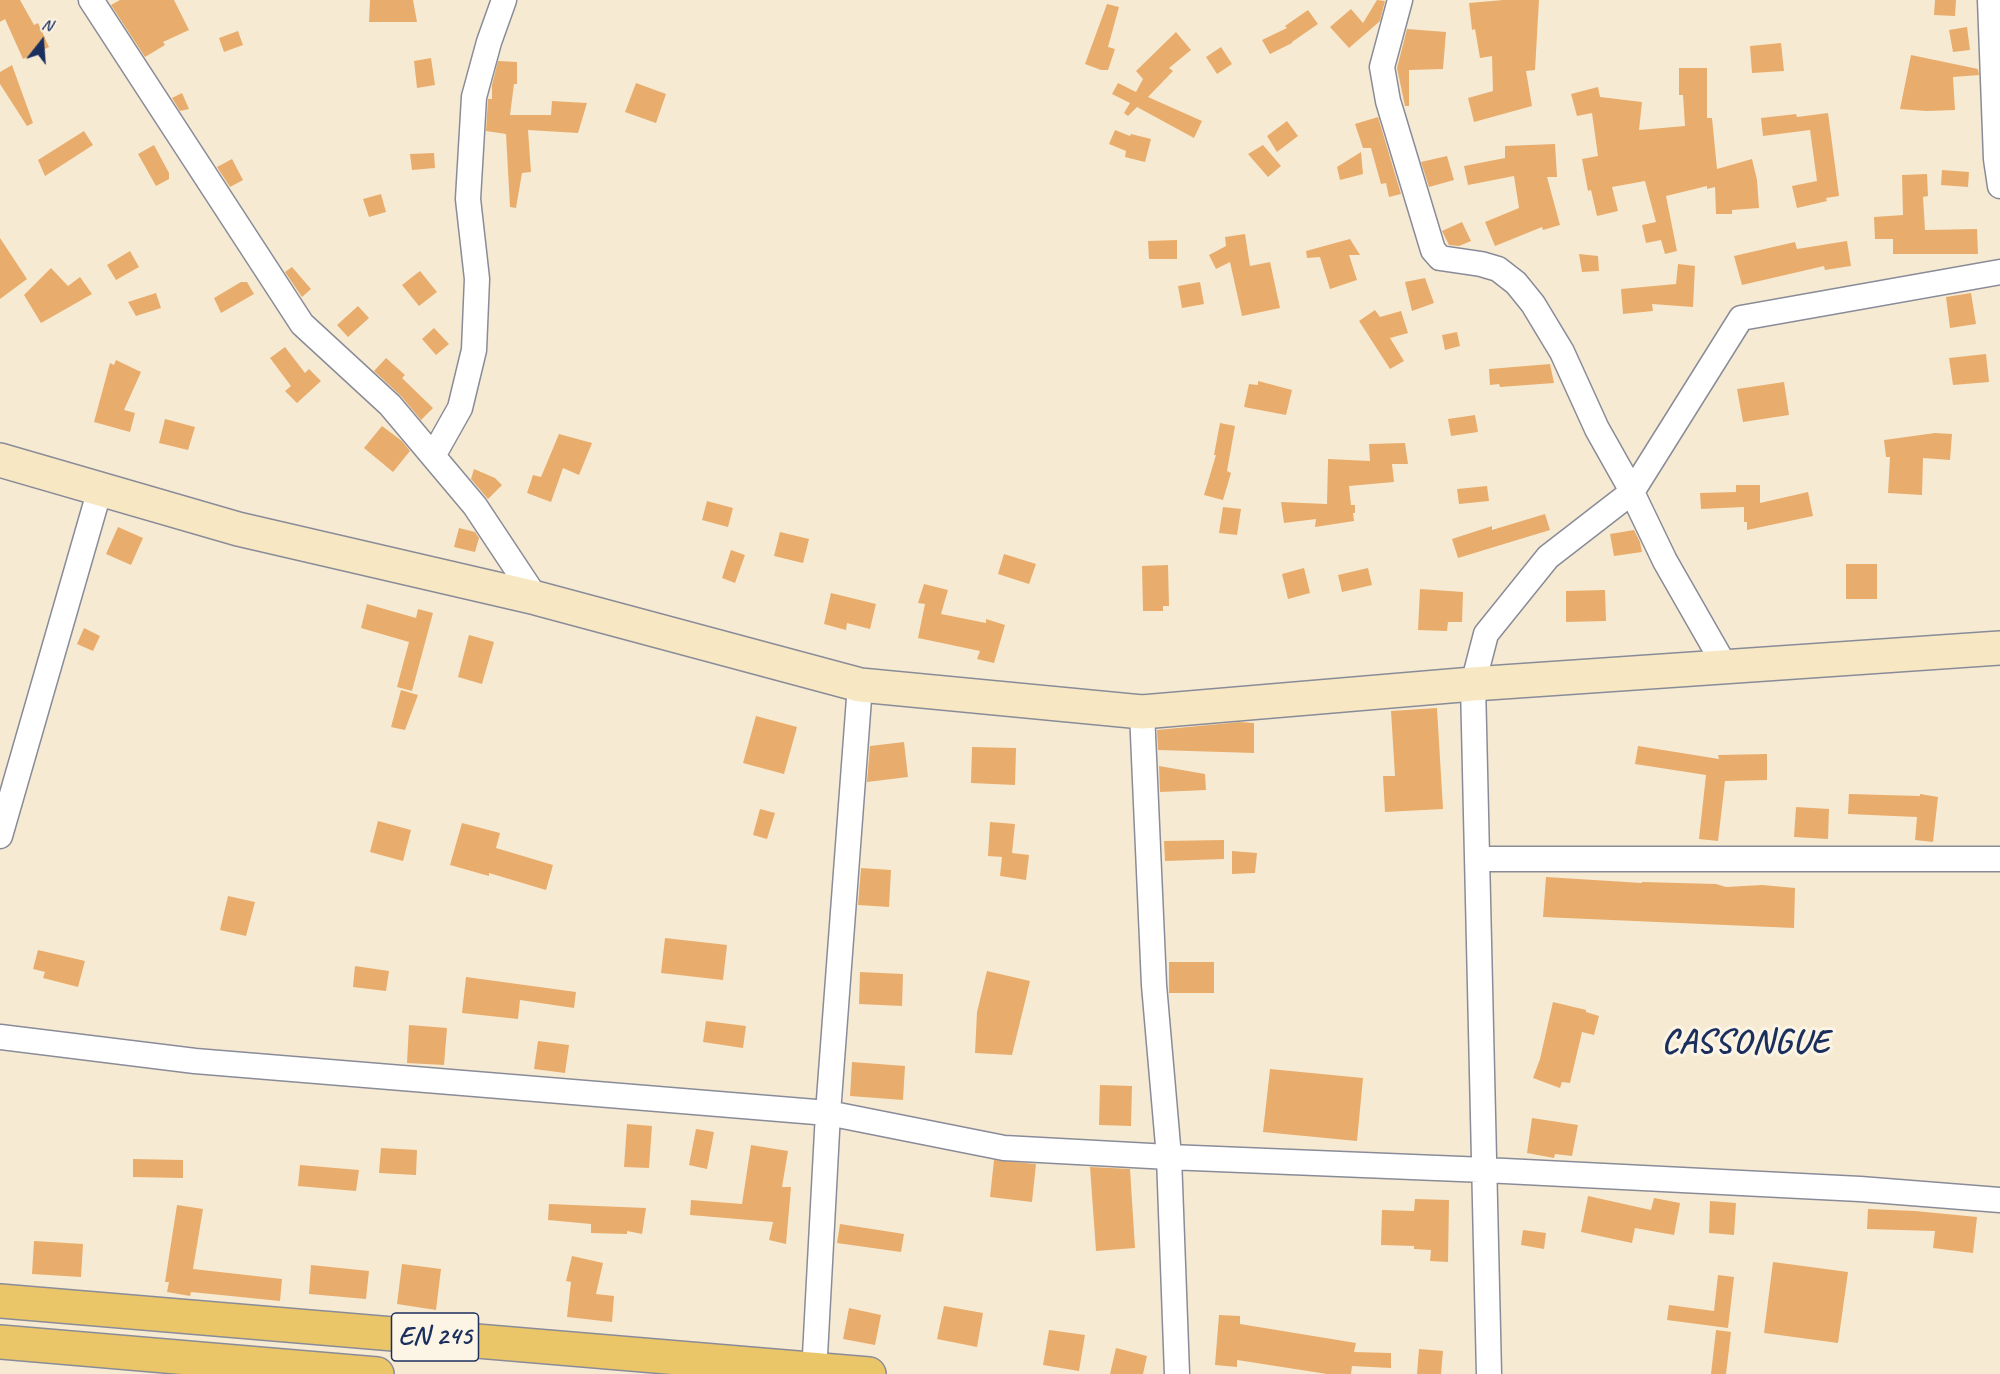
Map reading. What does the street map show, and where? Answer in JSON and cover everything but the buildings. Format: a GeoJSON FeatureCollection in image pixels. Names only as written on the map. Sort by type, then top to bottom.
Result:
{"type":"FeatureCollection","features":[{"type":"Feature","properties":{"kind":"main road"},"geometry":{"type":"LineString","coordinates":[[0,460],[238,529],[536,598],[860,685],[1142,712],[1473,684],[2000,648]]}},
{"type":"Feature","properties":{"kind":"main road","name":"EN 245"},"geometry":{"type":"LineString","coordinates":[[0,1301],[815,1372],[869,1374]]}},
{"type":"Feature","properties":{"kind":"main road","name":"EN 245"},"geometry":{"type":"LineString","coordinates":[[0,1342],[377,1374]]}},
{"type":"Feature","properties":{"kind":"street"},"geometry":{"type":"LineString","coordinates":[[91,0],[302,324],[390,405],[476,506],[536,598]]}},
{"type":"Feature","properties":{"kind":"street"},"geometry":{"type":"LineString","coordinates":[[433,456],[460,408],[474,350],[477,279],[468,199],[474,97],[489,42],[504,0]]}},
{"type":"Feature","properties":{"kind":"street"},"geometry":{"type":"LineString","coordinates":[[1400,0],[1382,67],[1388,101],[1433,250],[1440,258],[1498,269],[1516,283],[1533,304],[1562,352],[1596,429],[1632,492],[1665,561],[1725,666]]}},
{"type":"Feature","properties":{"kind":"street"},"geometry":{"type":"LineString","coordinates":[[1990,0],[1996,159],[2000,186]]}},
{"type":"Feature","properties":{"kind":"street"},"geometry":{"type":"LineString","coordinates":[[1489,1374],[1473,684],[1485,634],[1548,556],[1632,492],[1741,318],[2000,272]]}},
{"type":"Feature","properties":{"kind":"street"},"geometry":{"type":"LineString","coordinates":[[0,836],[100,489]]}},
{"type":"Feature","properties":{"kind":"street"},"geometry":{"type":"LineString","coordinates":[[815,1372],[828,1113],[860,685]]}},
{"type":"Feature","properties":{"kind":"street"},"geometry":{"type":"LineString","coordinates":[[1142,712],[1154,985],[1169,1157],[1177,1374]]}},
{"type":"Feature","properties":{"kind":"street"},"geometry":{"type":"LineString","coordinates":[[1478,859],[2000,860]]}},
{"type":"Feature","properties":{"kind":"street"},"geometry":{"type":"LineString","coordinates":[[0,1037],[195,1060],[828,1113],[1004,1148],[1860,1189],[2000,1200]]}},
{"type":"Feature","properties":{"kind":"district","name":"CASSONGUE"},"geometry":{"type":"Point","coordinates":[1746,1043]}}]}
